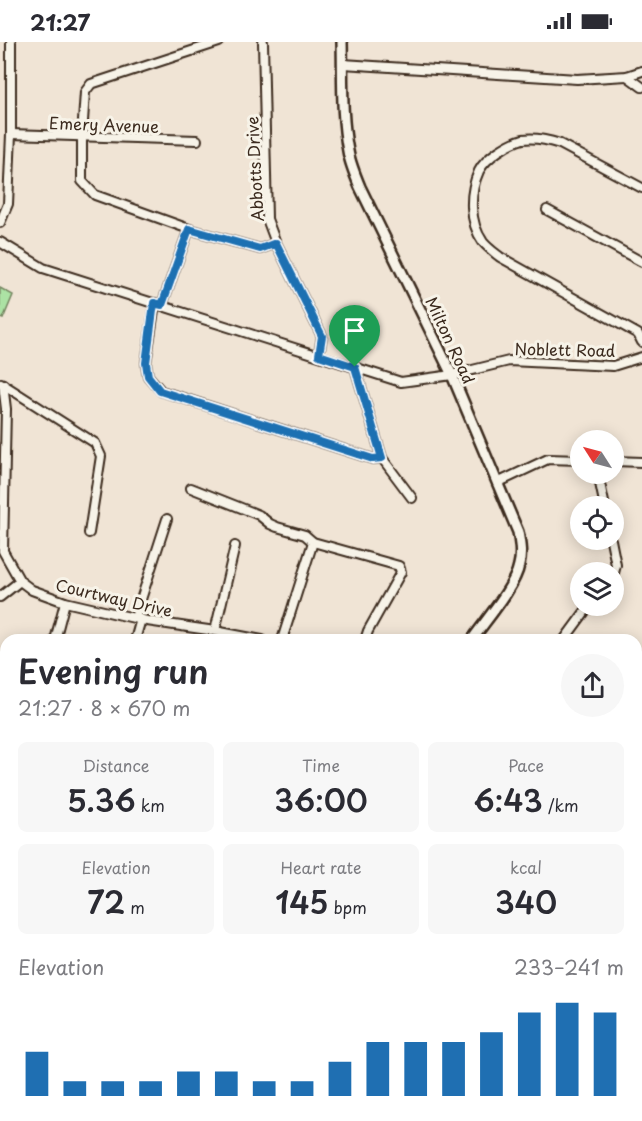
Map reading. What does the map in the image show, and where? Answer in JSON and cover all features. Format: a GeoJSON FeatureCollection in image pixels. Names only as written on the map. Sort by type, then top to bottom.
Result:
{"type":"FeatureCollection","features":[{"type":"Feature","properties":{"kind":"street"},"geometry":{"type":"LineString","coordinates":[[0,223],[8,204],[11,42]]}},
{"type":"Feature","properties":{"kind":"street"},"geometry":{"type":"LineString","coordinates":[[219,42],[91,84],[85,92],[82,181],[95,195],[189,229],[260,249],[276,243]]}},
{"type":"Feature","properties":{"kind":"street","name":"Abbotts Drive"},"geometry":{"type":"LineString","coordinates":[[263,42],[267,219],[276,243],[322,336],[319,355]]}},
{"type":"Feature","properties":{"kind":"street","name":"Milton Road"},"geometry":{"type":"LineString","coordinates":[[342,42],[344,116],[347,150],[351,164],[360,187],[452,375],[518,532],[520,564],[515,579],[476,634]]}},
{"type":"Feature","properties":{"kind":"street"},"geometry":{"type":"LineString","coordinates":[[343,64],[577,79],[627,76],[642,71]]}},
{"type":"Feature","properties":{"kind":"street"},"geometry":{"type":"LineString","coordinates":[[627,76],[642,87]]}},
{"type":"Feature","properties":{"kind":"street","name":"Emery Avenue"},"geometry":{"type":"LineString","coordinates":[[11,134],[197,140]]}},
{"type":"Feature","properties":{"kind":"street"},"geometry":{"type":"LineString","coordinates":[[642,188],[560,144],[546,139],[524,140],[498,150],[480,170],[471,199],[474,223],[484,242],[500,257],[638,334],[642,342]]}},
{"type":"Feature","properties":{"kind":"street"},"geometry":{"type":"LineString","coordinates":[[547,210],[642,262]]}},
{"type":"Feature","properties":{"kind":"street"},"geometry":{"type":"LineString","coordinates":[[189,229],[158,304],[146,363],[148,376],[160,391],[373,459],[382,458]]}},
{"type":"Feature","properties":{"kind":"street","name":"Noblett Road"},"geometry":{"type":"LineString","coordinates":[[0,242],[43,268],[401,382],[452,375],[509,361],[613,366],[642,357]]}},
{"type":"Feature","properties":{"kind":"street"},"geometry":{"type":"LineString","coordinates":[[355,367],[382,458],[412,498]]}},
{"type":"Feature","properties":{"kind":"street"},"geometry":{"type":"LineString","coordinates":[[1,383],[94,444],[101,456],[89,533]]}},
{"type":"Feature","properties":{"kind":"street"},"geometry":{"type":"LineString","coordinates":[[0,597],[20,581],[3,550],[6,409],[1,383]]}},
{"type":"Feature","properties":{"kind":"street"},"geometry":{"type":"LineString","coordinates":[[497,483],[548,459],[570,460]]}},
{"type":"Feature","properties":{"kind":"street"},"geometry":{"type":"LineString","coordinates":[[624,461],[642,462]]}},
{"type":"Feature","properties":{"kind":"street"},"geometry":{"type":"LineString","coordinates":[[191,488],[259,515],[277,527],[305,535],[313,542],[399,566],[401,573],[367,634]]}},
{"type":"Feature","properties":{"kind":"street"},"geometry":{"type":"LineString","coordinates":[[136,634],[138,619],[167,519]]}},
{"type":"Feature","properties":{"kind":"street"},"geometry":{"type":"LineString","coordinates":[[284,634],[313,542]]}},
{"type":"Feature","properties":{"kind":"street"},"geometry":{"type":"LineString","coordinates":[[209,634],[235,546]]}},
{"type":"Feature","properties":{"kind":"street","name":"Courtway Drive"},"geometry":{"type":"LineString","coordinates":[[20,581],[32,590],[65,602],[138,619],[231,634]]}},
{"type":"Feature","properties":{"kind":"street"},"geometry":{"type":"LineString","coordinates":[[57,634],[65,602]]}},
{"type":"Feature","properties":{"kind":"street"},"geometry":{"type":"LineString","coordinates":[[568,634],[582,616]]}},
{"type":"Feature","properties":{"kind":"green space"},"geometry":{"type":"Polygon","coordinates":[[[0,288],[13,295],[3,319],[0,318],[0,288]]]}},
{"type":"Feature","properties":{"kind":"route"},"geometry":{"type":"LineString","coordinates":[[189,229],[260,249],[276,243],[322,336],[319,355],[355,367],[382,458],[373,459],[160,391],[148,376],[146,363],[154,303],[162,305],[189,229]]}}]}
